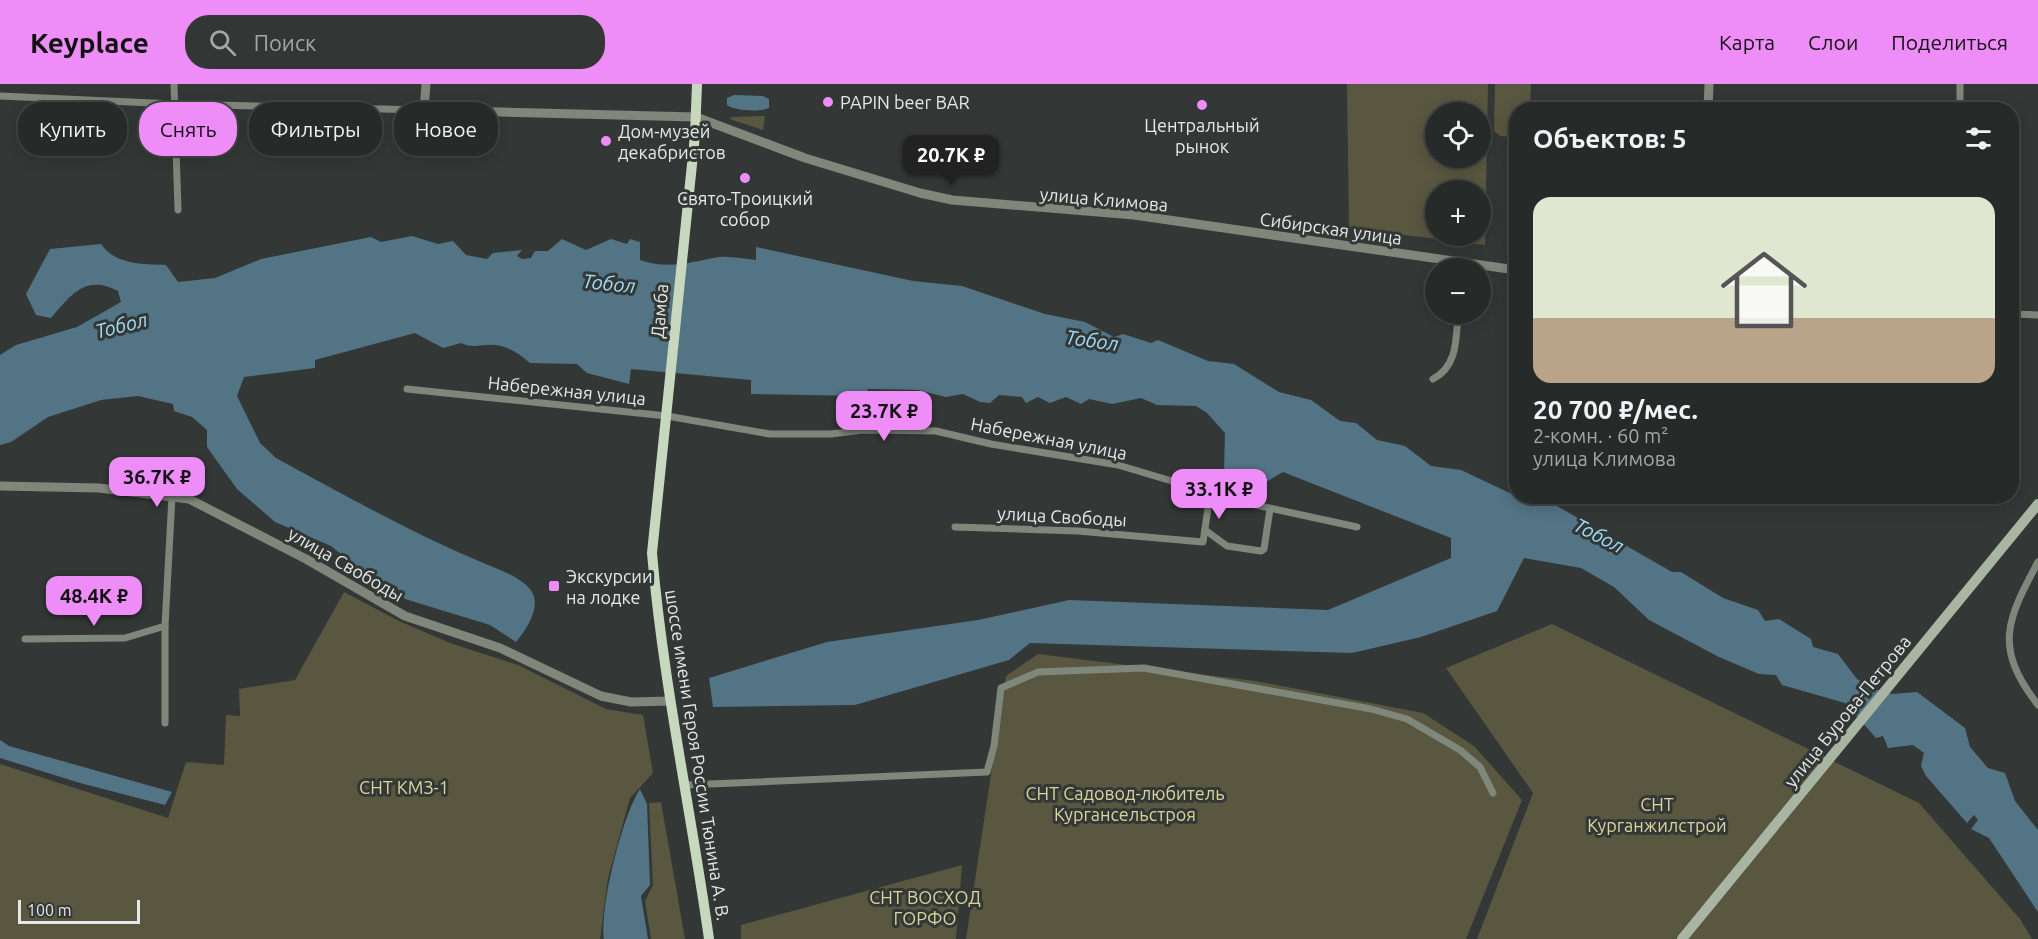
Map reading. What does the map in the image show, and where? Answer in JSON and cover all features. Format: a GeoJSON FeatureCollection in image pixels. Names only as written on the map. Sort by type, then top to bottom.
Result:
{"type":"FeatureCollection","features":[{"type":"Feature","properties":{"kind":"main road","name":"Дамба"},"geometry":{"type":"LineString","coordinates":[[667,416],[682,237],[696,117],[697,84]]}},
{"type":"Feature","properties":{"kind":"main road","name":"шоссе имени Героя России Тюнина А. В."},"geometry":{"type":"LineString","coordinates":[[667,416],[652,552],[658,622],[709,939]]}},
{"type":"Feature","properties":{"kind":"main road","name":"улица Бурова-Петрова"},"geometry":{"type":"LineString","coordinates":[[1682,939],[2038,504]]}},
{"type":"Feature","properties":{"kind":"street"},"geometry":{"type":"LineString","coordinates":[[174,84],[174,102]]}},
{"type":"Feature","properties":{"kind":"street"},"geometry":{"type":"LineString","coordinates":[[425,102],[426,84]]}},
{"type":"Feature","properties":{"kind":"street"},"geometry":{"type":"LineString","coordinates":[[1708,102],[1709,84]]}},
{"type":"Feature","properties":{"kind":"street"},"geometry":{"type":"LineString","coordinates":[[1960,84],[1960,102]]}},
{"type":"Feature","properties":{"kind":"street","name":"улица Климова"},"geometry":{"type":"LineString","coordinates":[[0,96],[139,102]]}},
{"type":"Feature","properties":{"kind":"street","name":"улица Климова"},"geometry":{"type":"LineString","coordinates":[[237,106],[394,109]]}},
{"type":"Feature","properties":{"kind":"street","name":"улица Климова"},"geometry":{"type":"LineString","coordinates":[[498,112],[696,117],[805,158],[942,198],[1001,206],[1134,215],[1211,228]]}},
{"type":"Feature","properties":{"kind":"street"},"geometry":{"type":"LineString","coordinates":[[176,156],[178,210]]}},
{"type":"Feature","properties":{"kind":"street","name":"Сибирская улица"},"geometry":{"type":"LineString","coordinates":[[1211,228],[1425,260]]}},
{"type":"Feature","properties":{"kind":"street","name":"Сибирская улица"},"geometry":{"type":"LineString","coordinates":[[1491,268],[1509,269]]}},
{"type":"Feature","properties":{"kind":"street"},"geometry":{"type":"LineString","coordinates":[[2019,314],[2038,315]]}},
{"type":"Feature","properties":{"kind":"street"},"geometry":{"type":"LineString","coordinates":[[1433,379],[1443,374],[1453,360],[1457,324]]}},
{"type":"Feature","properties":{"kind":"street","name":"Набережная улица"},"geometry":{"type":"LineString","coordinates":[[407,388],[667,416],[770,434],[831,434],[863,430],[936,431],[991,444],[1118,465],[1202,490],[1210,495],[1357,527]]}},
{"type":"Feature","properties":{"kind":"street","name":"улица Свободы"},"geometry":{"type":"LineString","coordinates":[[0,486],[99,488],[172,496],[205,504],[405,616],[500,648],[601,696],[631,702],[670,701]]}},
{"type":"Feature","properties":{"kind":"street"},"geometry":{"type":"LineString","coordinates":[[1210,495],[1205,530],[1227,546],[1261,551],[1264,549],[1270,509]]}},
{"type":"Feature","properties":{"kind":"street"},"geometry":{"type":"LineString","coordinates":[[165,723],[165,626],[172,496]]}},
{"type":"Feature","properties":{"kind":"street","name":"улица Свободы"},"geometry":{"type":"LineString","coordinates":[[955,527],[1078,531],[1203,542],[1205,530]]}},
{"type":"Feature","properties":{"kind":"street"},"geometry":{"type":"LineString","coordinates":[[2038,562],[2015,605],[2007,648],[2028,692],[2038,705]]}},
{"type":"Feature","properties":{"kind":"street"},"geometry":{"type":"LineString","coordinates":[[25,639],[125,638],[165,626]]}},
{"type":"Feature","properties":{"kind":"street"},"geometry":{"type":"LineString","coordinates":[[686,785],[987,772],[994,746],[1001,688],[1038,672],[1144,668],[1344,704],[1407,719],[1467,755],[1480,767],[1493,793]]}},
{"type":"Feature","properties":{"kind":"green space"},"geometry":{"type":"Polygon","coordinates":[[[1347,84],[1488,84],[1488,102],[1425,102],[1425,168],[1486,168],[1486,180],[1425,180],[1425,238],[1349,228],[1347,84]]]}},
{"type":"Feature","properties":{"kind":"green space"},"geometry":{"type":"Polygon","coordinates":[[[1495,84],[1531,84],[1530,102],[1509,102],[1509,137],[1500,136],[1494,131],[1495,84]]]}},
{"type":"Feature","properties":{"kind":"green space"},"geometry":{"type":"Polygon","coordinates":[[[765,116],[763,130],[730,119],[731,117],[765,116]]]}},
{"type":"Feature","properties":{"kind":"green space","name":"СНТ КМЗ-1"},"geometry":{"type":"Polygon","coordinates":[[[344,592],[399,621],[450,643],[518,665],[606,709],[643,715],[653,773],[630,798],[608,878],[600,939],[0,939],[0,764],[168,818],[186,762],[224,765],[226,715],[240,716],[239,689],[295,680],[344,592]]]}},
{"type":"Feature","properties":{"kind":"green space","name":"СНТ Курганжилстрой"},"geometry":{"type":"Polygon","coordinates":[[[1552,624],[1919,803],[2020,919],[2032,939],[1477,939],[1533,793],[1446,668],[1552,624]]]}},
{"type":"Feature","properties":{"kind":"green space","name":"СНТ Садовод-любитель Кургансельстроя"},"geometry":{"type":"Polygon","coordinates":[[[1038,654],[1255,681],[1423,713],[1474,746],[1522,800],[1466,939],[966,939],[1006,676],[1038,654]]]}},
{"type":"Feature","properties":{"kind":"green space"},"geometry":{"type":"Polygon","coordinates":[[[661,802],[685,939],[651,939],[645,901],[653,885],[649,803],[661,802]]]}},
{"type":"Feature","properties":{"kind":"green space","name":"СНТ ВОСХОД ГОРФО"},"geometry":{"type":"Polygon","coordinates":[[[962,865],[956,939],[741,939],[741,925],[962,865]]]}},
{"type":"Feature","properties":{"kind":"water"},"geometry":{"type":"Polygon","coordinates":[[[734,95],[763,96],[769,99],[769,108],[736,109],[727,105],[727,98],[734,95]]]}},
{"type":"Feature","properties":{"kind":"water","name":"Тобол"},"geometry":{"type":"Polygon","coordinates":[[[412,236],[438,244],[453,241],[466,255],[487,259],[493,253],[522,250],[517,256],[522,259],[531,258],[535,251],[548,251],[562,239],[586,250],[611,239],[627,244],[630,239],[640,242],[640,260],[670,265],[719,257],[756,260],[756,247],[913,281],[962,286],[1045,314],[1085,322],[1114,337],[1123,334],[1151,343],[1158,340],[1208,361],[1234,364],[1279,392],[1311,400],[1340,421],[1356,423],[1377,440],[1405,446],[1431,466],[1461,470],[1509,493],[1509,504],[1557,506],[1672,572],[1681,572],[1723,598],[1758,610],[1765,621],[1779,619],[1811,639],[1813,647],[1838,654],[1857,679],[1872,688],[1892,694],[1917,692],[1965,728],[1970,747],[1988,768],[2005,773],[2015,801],[2038,830],[2038,912],[1989,838],[1971,829],[1978,820],[1974,815],[1967,823],[1926,776],[1921,766],[1924,753],[1913,745],[1888,748],[1883,736],[1876,738],[1845,703],[1782,685],[1776,675],[1759,674],[1719,657],[1649,620],[1614,587],[1581,568],[1524,558],[1497,611],[1421,637],[1352,653],[1030,643],[1009,660],[855,705],[713,707],[709,678],[827,642],[978,620],[1069,600],[1328,610],[1451,558],[1451,538],[1283,472],[1256,488],[1230,486],[1224,472],[1225,433],[1207,413],[1196,406],[1157,405],[1141,398],[1112,404],[1089,399],[1081,404],[1066,397],[1050,403],[1038,397],[1026,403],[1022,397],[999,395],[990,403],[980,402],[963,394],[946,397],[918,390],[868,389],[866,396],[751,394],[751,380],[631,369],[629,384],[587,373],[577,364],[530,363],[514,351],[500,346],[474,346],[461,343],[443,348],[415,333],[315,360],[315,368],[244,377],[237,396],[260,443],[276,458],[403,526],[509,574],[528,587],[534,598],[534,612],[516,642],[490,625],[405,599],[396,586],[367,575],[331,546],[275,522],[237,489],[207,447],[207,430],[192,417],[174,411],[173,404],[138,396],[101,400],[48,417],[11,442],[0,445],[0,355],[16,345],[77,327],[121,302],[118,291],[106,286],[88,286],[72,295],[51,318],[36,315],[26,294],[50,249],[101,244],[107,251],[122,260],[166,265],[178,282],[215,278],[261,259],[371,237],[381,242],[412,236]]]}},
{"type":"Feature","properties":{"kind":"water"},"geometry":{"type":"Polygon","coordinates":[[[0,740],[9,746],[172,792],[165,805],[80,783],[0,758],[0,740]]]}},
{"type":"Feature","properties":{"kind":"water"},"geometry":{"type":"Polygon","coordinates":[[[640,789],[647,804],[650,885],[641,896],[648,939],[604,939],[605,905],[614,862],[626,819],[640,789]]]}},
{"type":"Feature","properties":{"kind":"place","name":"PAPIN beer BAR"},"geometry":{"type":"Point","coordinates":[828,102]}},
{"type":"Feature","properties":{"kind":"place","name":"Центральный рынок"},"geometry":{"type":"Point","coordinates":[1202,105]}},
{"type":"Feature","properties":{"kind":"place","name":"Дом-музей декабристов"},"geometry":{"type":"Point","coordinates":[606,141]}},
{"type":"Feature","properties":{"kind":"place","name":"Свято-Троицкий собор"},"geometry":{"type":"Point","coordinates":[745,178]}},
{"type":"Feature","properties":{"kind":"place","name":"Экскурсии на лодке"},"geometry":{"type":"Point","coordinates":[554,586]}}]}
